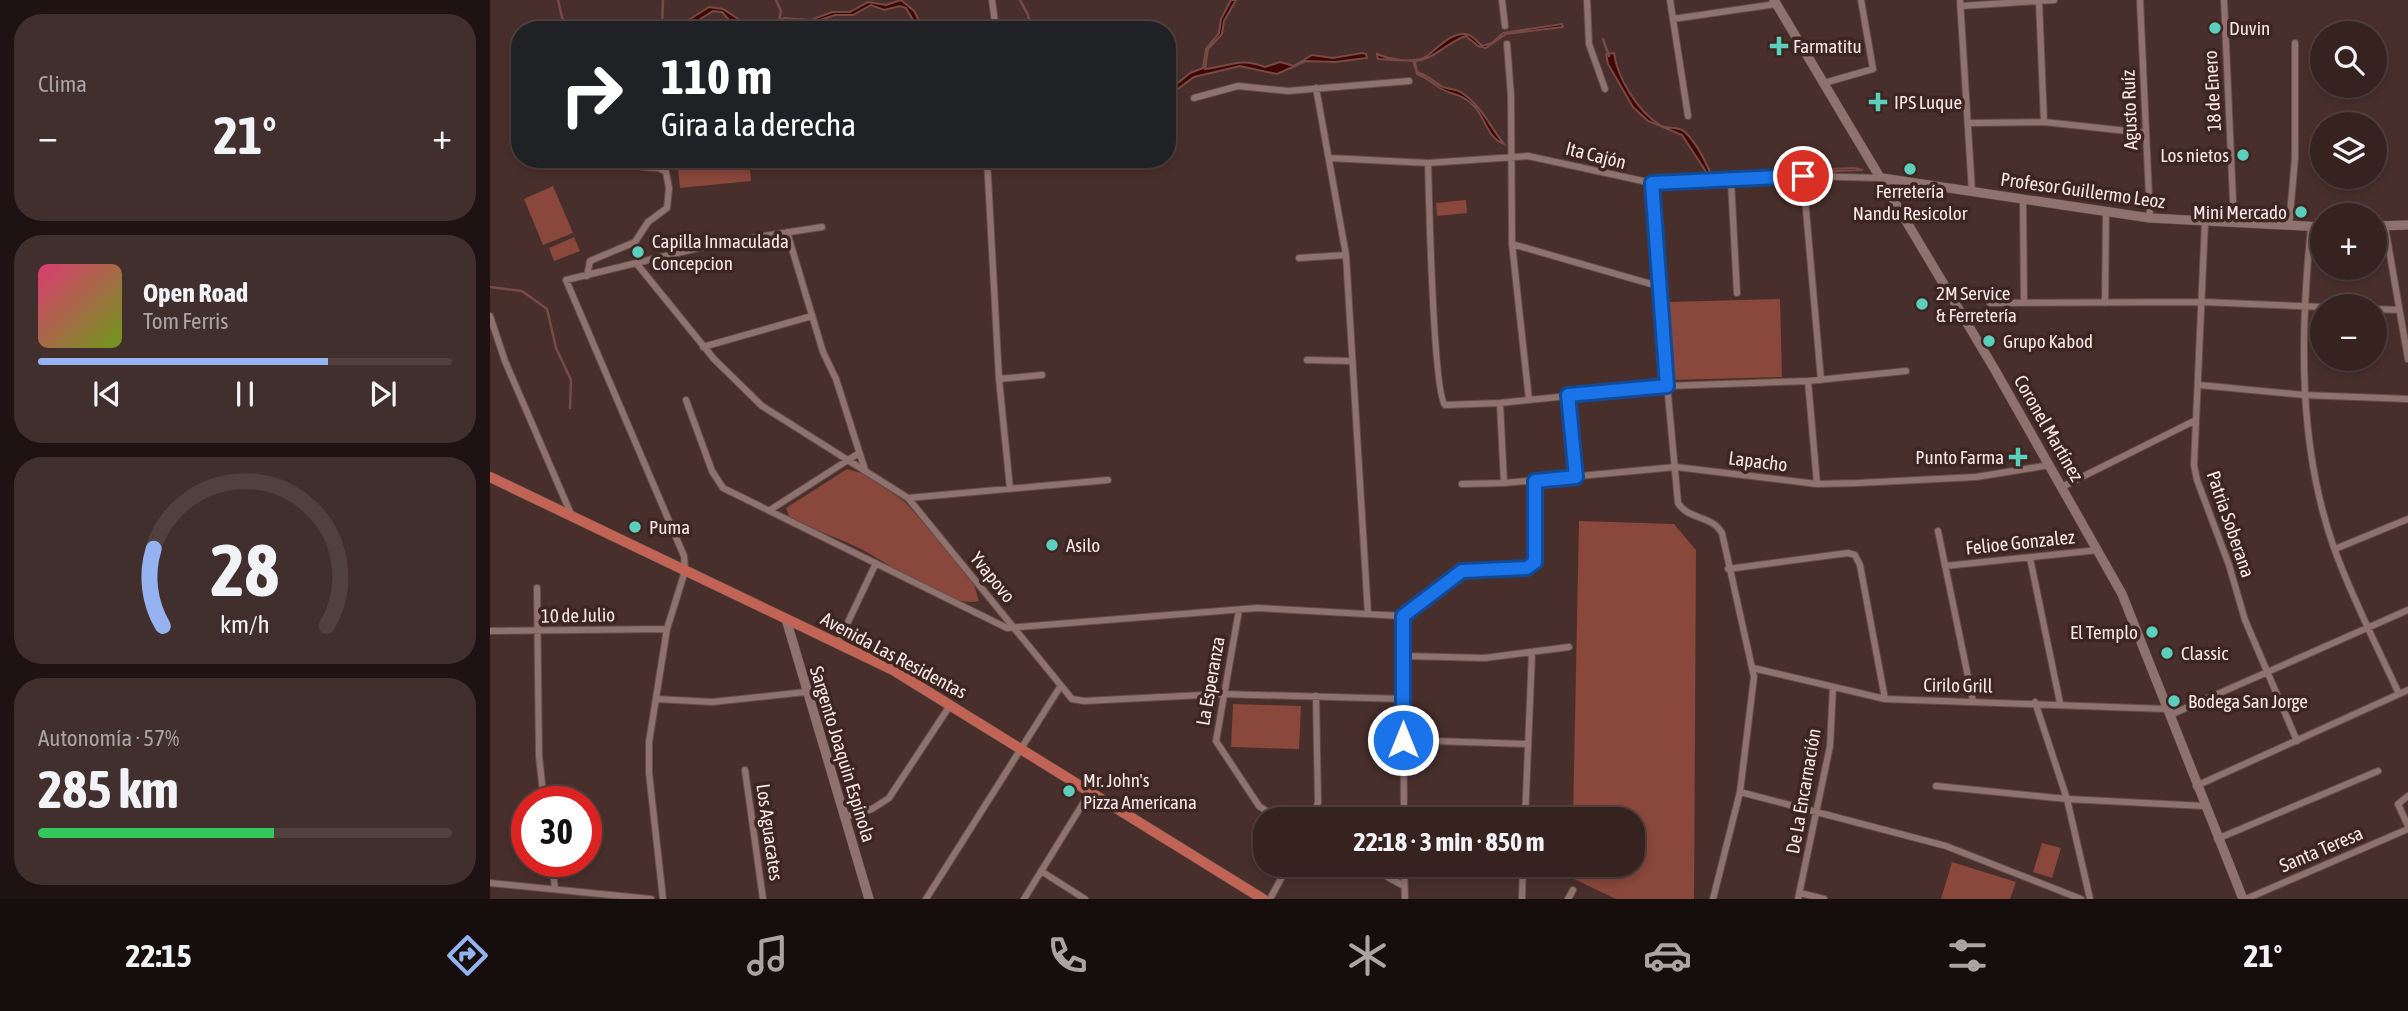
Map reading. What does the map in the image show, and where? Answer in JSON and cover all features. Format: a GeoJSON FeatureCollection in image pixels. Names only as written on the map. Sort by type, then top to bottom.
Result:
{"type":"FeatureCollection","features":[{"type":"Feature","properties":{"kind":"main road","name":"Coronel Martínez"},"geometry":{"type":"LineString","coordinates":[[1775,2],[1874,165],[2098,550],[2139,633],[2217,839],[2245,899]]}},
{"type":"Feature","properties":{"kind":"main road","name":"Profesor Guillermo Leoz"},"geometry":{"type":"LineString","coordinates":[[1881,177],[2150,218],[2310,227]]}},
{"type":"Feature","properties":{"kind":"main road"},"geometry":{"type":"LineString","coordinates":[[2387,226],[2408,225]]}},
{"type":"Feature","properties":{"kind":"main road","name":"Avenida Las Residentas"},"geometry":{"type":"LineString","coordinates":[[490,477],[838,643],[951,704],[1263,899]]}},
{"type":"Feature","properties":{"kind":"main road","name":"Sargento Joaquin Espinola"},"geometry":{"type":"LineString","coordinates":[[786,619],[869,899]]}},
{"type":"Feature","properties":{"kind":"street"},"geometry":{"type":"LineString","coordinates":[[992,0],[995,21]]}},
{"type":"Feature","properties":{"kind":"street"},"geometry":{"type":"LineString","coordinates":[[1502,0],[1505,26]]}},
{"type":"Feature","properties":{"kind":"street"},"geometry":{"type":"LineString","coordinates":[[1587,0],[1589,44],[1605,89]]}},
{"type":"Feature","properties":{"kind":"street"},"geometry":{"type":"LineString","coordinates":[[1670,0],[1688,116]]}},
{"type":"Feature","properties":{"kind":"street"},"geometry":{"type":"LineString","coordinates":[[1824,83],[1873,69],[1861,0]]}},
{"type":"Feature","properties":{"kind":"street"},"geometry":{"type":"LineString","coordinates":[[1972,192],[1961,3],[2054,0]]}},
{"type":"Feature","properties":{"kind":"street","name":"Agusto Ruíz"},"geometry":{"type":"LineString","coordinates":[[2140,0],[2150,218]]}},
{"type":"Feature","properties":{"kind":"street","name":"18 de Enero"},"geometry":{"type":"LineString","coordinates":[[2224,0],[2234,223]]}},
{"type":"Feature","properties":{"kind":"street"},"geometry":{"type":"LineString","coordinates":[[2039,1],[2044,122]]}},
{"type":"Feature","properties":{"kind":"street"},"geometry":{"type":"LineString","coordinates":[[1673,19],[1775,2]]}},
{"type":"Feature","properties":{"kind":"street"},"geometry":{"type":"LineString","coordinates":[[2289,226],[2295,158],[2295,43]]}},
{"type":"Feature","properties":{"kind":"street"},"geometry":{"type":"LineString","coordinates":[[1507,44],[1512,155],[1512,244],[1529,400]]}},
{"type":"Feature","properties":{"kind":"street"},"geometry":{"type":"LineString","coordinates":[[1194,98],[1238,86],[1279,91],[1409,81]]}},
{"type":"Feature","properties":{"kind":"street"},"geometry":{"type":"LineString","coordinates":[[1316,88],[1346,255],[1350,361],[1368,614]]}},
{"type":"Feature","properties":{"kind":"street"},"geometry":{"type":"LineString","coordinates":[[1969,123],[2044,122],[2146,133]]}},
{"type":"Feature","properties":{"kind":"street","name":"Ita Cajón"},"geometry":{"type":"LineString","coordinates":[[1329,158],[1428,163],[1512,155],[1544,159],[1652,183],[1803,176],[1881,177]]}},
{"type":"Feature","properties":{"kind":"street"},"geometry":{"type":"LineString","coordinates":[[1428,163],[1441,401],[1451,406],[1667,386],[1808,382],[1906,371]]}},
{"type":"Feature","properties":{"kind":"street"},"geometry":{"type":"LineString","coordinates":[[587,276],[590,261],[635,242],[648,222],[667,208],[669,188],[666,173],[651,168]]}},
{"type":"Feature","properties":{"kind":"street"},"geometry":{"type":"LineString","coordinates":[[987,168],[999,379],[1010,489]]}},
{"type":"Feature","properties":{"kind":"street"},"geometry":{"type":"LineString","coordinates":[[1803,176],[1821,380]]}},
{"type":"Feature","properties":{"kind":"street"},"geometry":{"type":"LineString","coordinates":[[1731,181],[1737,293]]}},
{"type":"Feature","properties":{"kind":"street"},"geometry":{"type":"LineString","coordinates":[[1652,183],[1658,286],[1678,503],[1684,511],[1718,526],[1753,668],[1753,704],[1740,792],[1713,899]]}},
{"type":"Feature","properties":{"kind":"street"},"geometry":{"type":"LineString","coordinates":[[2023,200],[2024,303]]}},
{"type":"Feature","properties":{"kind":"street"},"geometry":{"type":"LineString","coordinates":[[2105,303],[2106,212]]}},
{"type":"Feature","properties":{"kind":"street","name":"Patria Soberana"},"geometry":{"type":"LineString","coordinates":[[2205,222],[2196,420],[2197,480],[2230,565],[2245,620],[2297,741]]}},
{"type":"Feature","properties":{"kind":"street"},"geometry":{"type":"LineString","coordinates":[[663,899],[648,760],[667,629],[685,570],[684,556],[566,280],[719,243],[822,227]]}},
{"type":"Feature","properties":{"kind":"street"},"geometry":{"type":"LineString","coordinates":[[787,232],[812,316],[865,470]]}},
{"type":"Feature","properties":{"kind":"street"},"geometry":{"type":"LineString","coordinates":[[2310,237],[2303,306],[2304,395],[2321,498],[2334,549],[2399,694]]}},
{"type":"Feature","properties":{"kind":"street"},"geometry":{"type":"LineString","coordinates":[[1512,244],[1658,286]]}},
{"type":"Feature","properties":{"kind":"street"},"geometry":{"type":"LineString","coordinates":[[1299,258],[1346,255]]}},
{"type":"Feature","properties":{"kind":"street"},"geometry":{"type":"LineString","coordinates":[[2387,257],[2408,359]]}},
{"type":"Feature","properties":{"kind":"street","name":"Yvapovo"},"geometry":{"type":"LineString","coordinates":[[637,264],[704,347],[762,406],[908,498],[1072,699],[1084,701],[1222,694],[1403,699]]}},
{"type":"Feature","properties":{"kind":"street"},"geometry":{"type":"LineString","coordinates":[[1990,303],[2203,302],[2310,306]]}},
{"type":"Feature","properties":{"kind":"street"},"geometry":{"type":"LineString","coordinates":[[2387,310],[2399,310]]}},
{"type":"Feature","properties":{"kind":"street"},"geometry":{"type":"LineString","coordinates":[[490,316],[505,361],[572,516]]}},
{"type":"Feature","properties":{"kind":"street"},"geometry":{"type":"LineString","coordinates":[[704,347],[812,316]]}},
{"type":"Feature","properties":{"kind":"street"},"geometry":{"type":"LineString","coordinates":[[1307,360],[1350,361]]}},
{"type":"Feature","properties":{"kind":"street"},"geometry":{"type":"LineString","coordinates":[[999,379],[1042,375]]}},
{"type":"Feature","properties":{"kind":"street"},"geometry":{"type":"LineString","coordinates":[[1808,382],[1817,484]]}},
{"type":"Feature","properties":{"kind":"street"},"geometry":{"type":"LineString","coordinates":[[2199,385],[2304,395],[2408,399]]}},
{"type":"Feature","properties":{"kind":"street"},"geometry":{"type":"LineString","coordinates":[[1568,395],[1576,477]]}},
{"type":"Feature","properties":{"kind":"street"},"geometry":{"type":"LineString","coordinates":[[686,400],[716,481],[739,497],[1003,627],[1257,608],[1403,616],[1462,571],[1527,568],[1535,562],[1535,481]]}},
{"type":"Feature","properties":{"kind":"street"},"geometry":{"type":"LineString","coordinates":[[1500,403],[1504,483]]}},
{"type":"Feature","properties":{"kind":"street"},"geometry":{"type":"LineString","coordinates":[[2062,487],[2196,420]]}},
{"type":"Feature","properties":{"kind":"street"},"geometry":{"type":"LineString","coordinates":[[770,510],[859,453]]}},
{"type":"Feature","properties":{"kind":"street","name":"Lapacho"},"geometry":{"type":"LineString","coordinates":[[1462,484],[1535,481],[1676,467],[1817,484],[1976,477],[2050,466]]}},
{"type":"Feature","properties":{"kind":"street"},"geometry":{"type":"LineString","coordinates":[[908,498],[1108,480]]}},
{"type":"Feature","properties":{"kind":"street"},"geometry":{"type":"LineString","coordinates":[[2334,549],[2408,519]]}},
{"type":"Feature","properties":{"kind":"street"},"geometry":{"type":"LineString","coordinates":[[1938,531],[1973,701]]}},
{"type":"Feature","properties":{"kind":"street","name":"Felioe Gonzalez"},"geometry":{"type":"LineString","coordinates":[[1945,566],[2098,550]]}},
{"type":"Feature","properties":{"kind":"street"},"geometry":{"type":"LineString","coordinates":[[1728,569],[1848,553],[1855,555],[1860,565],[1885,699]]}},
{"type":"Feature","properties":{"kind":"street"},"geometry":{"type":"LineString","coordinates":[[2030,558],[2060,704]]}},
{"type":"Feature","properties":{"kind":"street"},"geometry":{"type":"LineString","coordinates":[[838,643],[876,563]]}},
{"type":"Feature","properties":{"kind":"street"},"geometry":{"type":"LineString","coordinates":[[537,588],[539,756],[542,786]]}},
{"type":"Feature","properties":{"kind":"street","name":"La Esperanza"},"geometry":{"type":"LineString","coordinates":[[1240,610],[1222,694],[1218,745],[1260,807]]}},
{"type":"Feature","properties":{"kind":"street"},"geometry":{"type":"LineString","coordinates":[[2168,712],[2408,610]]}},
{"type":"Feature","properties":{"kind":"street"},"geometry":{"type":"LineString","coordinates":[[1403,616],[1404,807]]}},
{"type":"Feature","properties":{"kind":"street","name":"10 de Julio"},"geometry":{"type":"LineString","coordinates":[[490,631],[667,629]]}},
{"type":"Feature","properties":{"kind":"street"},"geometry":{"type":"LineString","coordinates":[[1403,656],[1477,659],[1569,647]]}},
{"type":"Feature","properties":{"kind":"street"},"geometry":{"type":"LineString","coordinates":[[1525,807],[1532,653]]}},
{"type":"Feature","properties":{"kind":"street","name":"Cirilo Grill"},"geometry":{"type":"LineString","coordinates":[[1753,668],[1885,699],[2035,702],[2168,712]]}},
{"type":"Feature","properties":{"kind":"street"},"geometry":{"type":"LineString","coordinates":[[926,899],[1060,687]]}},
{"type":"Feature","properties":{"kind":"street","name":"De La Encarnación"},"geometry":{"type":"LineString","coordinates":[[1799,896],[1819,811],[1830,746],[1833,687]]}},
{"type":"Feature","properties":{"kind":"street"},"geometry":{"type":"LineString","coordinates":[[2196,786],[2408,690]]}},
{"type":"Feature","properties":{"kind":"street"},"geometry":{"type":"LineString","coordinates":[[656,699],[712,702],[806,692]]}},
{"type":"Feature","properties":{"kind":"street"},"geometry":{"type":"LineString","coordinates":[[1316,696],[1317,807]]}},
{"type":"Feature","properties":{"kind":"street"},"geometry":{"type":"LineString","coordinates":[[2035,702],[2067,799],[2090,899]]}},
{"type":"Feature","properties":{"kind":"street"},"geometry":{"type":"LineString","coordinates":[[844,817],[872,809],[889,798],[951,704]]}},
{"type":"Feature","properties":{"kind":"street"},"geometry":{"type":"LineString","coordinates":[[1403,740],[1528,744]]}},
{"type":"Feature","properties":{"kind":"street","name":"Los Aguacates"},"geometry":{"type":"LineString","coordinates":[[746,769],[763,899]]}},
{"type":"Feature","properties":{"kind":"street"},"geometry":{"type":"LineString","coordinates":[[2217,839],[2378,771]]}},
{"type":"Feature","properties":{"kind":"street"},"geometry":{"type":"LineString","coordinates":[[1936,786],[2067,799],[2204,806]]}},
{"type":"Feature","properties":{"kind":"street"},"geometry":{"type":"LineString","coordinates":[[1024,899],[1090,792]]}},
{"type":"Feature","properties":{"kind":"street"},"geometry":{"type":"LineString","coordinates":[[1740,792],[1946,846],[2081,899]]}},
{"type":"Feature","properties":{"kind":"street"},"geometry":{"type":"LineString","coordinates":[[2408,796],[2398,804],[2408,827]]}},
{"type":"Feature","properties":{"kind":"street","name":"Santa Teresa"},"geometry":{"type":"LineString","coordinates":[[2245,899],[2408,827]]}},
{"type":"Feature","properties":{"kind":"street"},"geometry":{"type":"LineString","coordinates":[[1041,871],[1085,899]]}},
{"type":"Feature","properties":{"kind":"street"},"geometry":{"type":"LineString","coordinates":[[554,877],[555,889]]}},
{"type":"Feature","properties":{"kind":"street"},"geometry":{"type":"LineString","coordinates":[[1270,899],[1282,877]]}},
{"type":"Feature","properties":{"kind":"street"},"geometry":{"type":"LineString","coordinates":[[1388,877],[1404,886]]}},
{"type":"Feature","properties":{"kind":"street"},"geometry":{"type":"LineString","coordinates":[[1404,877],[1405,899]]}},
{"type":"Feature","properties":{"kind":"street"},"geometry":{"type":"LineString","coordinates":[[1522,899],[1523,877]]}},
{"type":"Feature","properties":{"kind":"street"},"geometry":{"type":"LineString","coordinates":[[490,883],[651,899]]}},
{"type":"Feature","properties":{"kind":"street"},"geometry":{"type":"LineString","coordinates":[[1568,899],[1573,890]]}},
{"type":"Feature","properties":{"kind":"street"},"geometry":{"type":"LineString","coordinates":[[1799,896],[1824,899]]}},
{"type":"Feature","properties":{"kind":"shaded area"},"geometry":{"type":"Polygon","coordinates":[[[901,0],[914,11],[919,21],[914,21],[906,8],[900,6],[884,10],[871,5],[853,15],[835,15],[817,21],[776,21],[784,18],[811,20],[832,12],[850,12],[868,2],[886,5],[901,0]]]}},
{"type":"Feature","properties":{"kind":"shaded area"},"geometry":{"type":"Polygon","coordinates":[[[1231,0],[1236,0],[1224,21],[1222,34],[1208,49],[1205,69],[1242,62],[1265,67],[1280,62],[1294,66],[1312,55],[1333,58],[1362,53],[1366,54],[1367,58],[1335,62],[1306,61],[1277,74],[1240,66],[1194,77],[1176,90],[1176,85],[1190,73],[1203,68],[1206,49],[1219,33],[1221,19],[1231,0]]]}},
{"type":"Feature","properties":{"kind":"shaded area"},"geometry":{"type":"Polygon","coordinates":[[[709,7],[723,9],[741,21],[730,21],[722,12],[713,11],[697,21],[687,21],[709,7]]]}},
{"type":"Feature","properties":{"kind":"shaded area"},"geometry":{"type":"Polygon","coordinates":[[[1562,24],[1563,27],[1506,34],[1486,48],[1478,46],[1466,36],[1428,58],[1415,61],[1417,72],[1444,87],[1460,91],[1469,98],[1504,144],[1490,132],[1474,106],[1417,74],[1413,61],[1378,59],[1377,54],[1394,59],[1416,60],[1427,56],[1449,38],[1460,34],[1470,35],[1483,46],[1492,43],[1503,33],[1562,24]]]}},
{"type":"Feature","properties":{"kind":"shaded area"},"geometry":{"type":"Polygon","coordinates":[[[1614,53],[1619,73],[1644,112],[1660,125],[1685,132],[1697,147],[1711,174],[1854,168],[1863,170],[1709,176],[1682,135],[1648,121],[1633,107],[1608,64],[1606,54],[1614,53]]]}},
{"type":"Feature","properties":{"kind":"shaded area"},"geometry":{"type":"Polygon","coordinates":[[[678,168],[750,168],[751,181],[680,188],[678,168]]]}},
{"type":"Feature","properties":{"kind":"shaded area"},"geometry":{"type":"Polygon","coordinates":[[[553,186],[573,233],[543,245],[524,199],[553,186]]]}},
{"type":"Feature","properties":{"kind":"shaded area"},"geometry":{"type":"Polygon","coordinates":[[[1466,200],[1467,213],[1437,216],[1436,203],[1466,200]]]}},
{"type":"Feature","properties":{"kind":"shaded area"},"geometry":{"type":"Polygon","coordinates":[[[574,237],[580,251],[554,261],[549,248],[574,237]]]}},
{"type":"Feature","properties":{"kind":"shaded area"},"geometry":{"type":"Polygon","coordinates":[[[1780,299],[1782,377],[1672,380],[1669,302],[1780,299]]]}},
{"type":"Feature","properties":{"kind":"shaded area"},"geometry":{"type":"Polygon","coordinates":[[[847,469],[865,474],[905,502],[972,578],[979,601],[966,602],[936,592],[861,549],[790,519],[786,508],[847,469]]]}},
{"type":"Feature","properties":{"kind":"shaded area"},"geometry":{"type":"Polygon","coordinates":[[[1579,521],[1674,524],[1696,550],[1694,899],[1616,899],[1572,878],[1645,877],[1645,807],[1573,807],[1579,521]]]}},
{"type":"Feature","properties":{"kind":"shaded area"},"geometry":{"type":"Polygon","coordinates":[[[1233,704],[1301,706],[1299,749],[1231,747],[1233,704]]]}},
{"type":"Feature","properties":{"kind":"shaded area"},"geometry":{"type":"Polygon","coordinates":[[[2042,843],[2061,848],[2052,878],[2033,872],[2042,843]]]}},
{"type":"Feature","properties":{"kind":"shaded area"},"geometry":{"type":"Polygon","coordinates":[[[1952,862],[2016,882],[2010,899],[1941,899],[1952,862]]]}},
{"type":"Feature","properties":{"kind":"waterway"},"geometry":{"type":"LineString","coordinates":[[558,0],[563,21]]}},
{"type":"Feature","properties":{"kind":"waterway"},"geometry":{"type":"LineString","coordinates":[[662,21],[663,0]]}},
{"type":"Feature","properties":{"kind":"waterway"},"geometry":{"type":"LineString","coordinates":[[776,0],[781,11],[779,20]]}},
{"type":"Feature","properties":{"kind":"waterway"},"geometry":{"type":"LineString","coordinates":[[1020,0],[1029,21]]}},
{"type":"Feature","properties":{"kind":"waterway"},"geometry":{"type":"LineString","coordinates":[[1603,39],[1609,56]]}},
{"type":"Feature","properties":{"kind":"waterway"},"geometry":{"type":"LineString","coordinates":[[1779,173],[1835,172]]}},
{"type":"Feature","properties":{"kind":"waterway"},"geometry":{"type":"LineString","coordinates":[[490,287],[522,291],[547,309],[556,348],[571,380],[570,408]]}},
{"type":"Feature","properties":{"kind":"place","name":"Duvin"},"geometry":{"type":"Point","coordinates":[2215,28]}},
{"type":"Feature","properties":{"kind":"place","name":"Farmatitu"},"geometry":{"type":"Point","coordinates":[1779,46]}},
{"type":"Feature","properties":{"kind":"place","name":"IPS Luque"},"geometry":{"type":"Point","coordinates":[1878,102]}},
{"type":"Feature","properties":{"kind":"place","name":"Los nietos"},"geometry":{"type":"Point","coordinates":[2243,155]}},
{"type":"Feature","properties":{"kind":"place","name":"Ferretería Nandu Resicolor"},"geometry":{"type":"Point","coordinates":[1910,169]}},
{"type":"Feature","properties":{"kind":"place","name":"Mini Mercado"},"geometry":{"type":"Point","coordinates":[2301,212]}},
{"type":"Feature","properties":{"kind":"place","name":"Capilla Inmaculada Concepcion"},"geometry":{"type":"Point","coordinates":[638,252]}},
{"type":"Feature","properties":{"kind":"place","name":"2M Service & Ferretería"},"geometry":{"type":"Point","coordinates":[1922,304]}},
{"type":"Feature","properties":{"kind":"place","name":"Grupo Kabod"},"geometry":{"type":"Point","coordinates":[1989,341]}},
{"type":"Feature","properties":{"kind":"place","name":"Punto Farma"},"geometry":{"type":"Point","coordinates":[2018,457]}},
{"type":"Feature","properties":{"kind":"place","name":"Puma"},"geometry":{"type":"Point","coordinates":[635,527]}},
{"type":"Feature","properties":{"kind":"place","name":"Asilo"},"geometry":{"type":"Point","coordinates":[1052,545]}},
{"type":"Feature","properties":{"kind":"place","name":"El Templo"},"geometry":{"type":"Point","coordinates":[2152,632]}},
{"type":"Feature","properties":{"kind":"place","name":"Classic"},"geometry":{"type":"Point","coordinates":[2167,653]}},
{"type":"Feature","properties":{"kind":"place","name":"Bodega San Jorge"},"geometry":{"type":"Point","coordinates":[2174,701]}},
{"type":"Feature","properties":{"kind":"place","name":"Mr. John's Pizza Americana"},"geometry":{"type":"Point","coordinates":[1069,791]}},
{"type":"Feature","properties":{"kind":"route"},"geometry":{"type":"LineString","coordinates":[[1403,740],[1403,616],[1462,571],[1527,568],[1535,562],[1535,481],[1576,477],[1568,395],[1667,386],[1652,183],[1803,176]]}}]}
